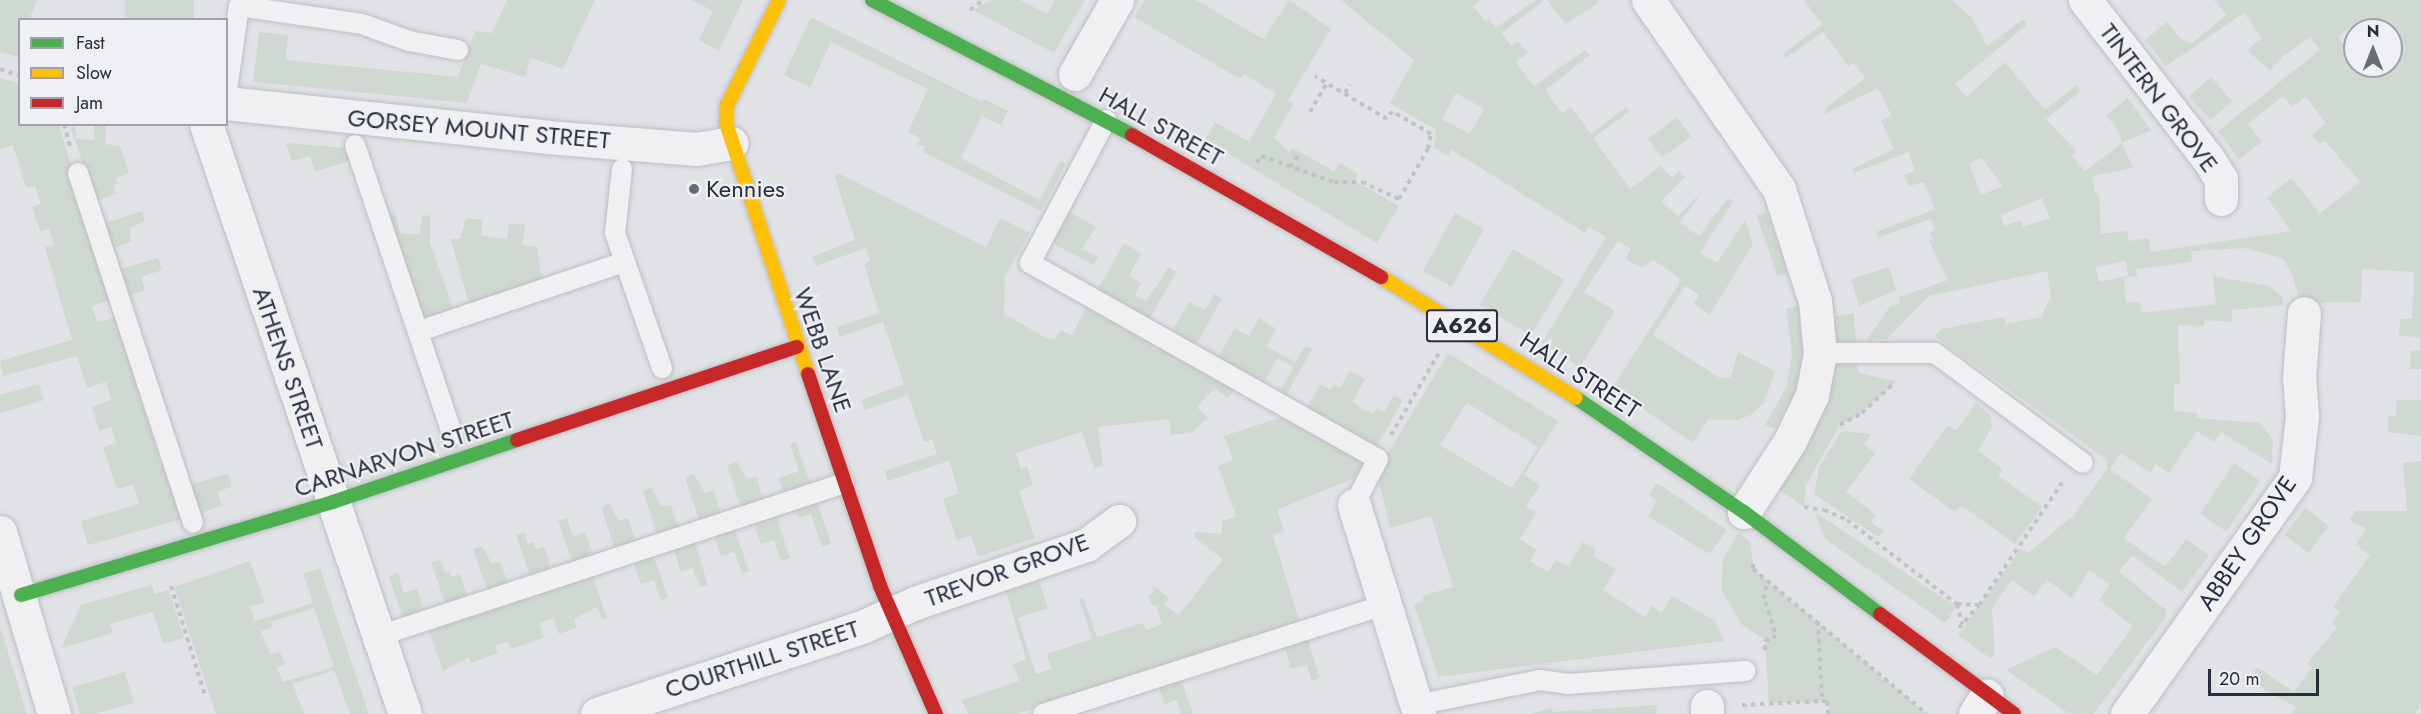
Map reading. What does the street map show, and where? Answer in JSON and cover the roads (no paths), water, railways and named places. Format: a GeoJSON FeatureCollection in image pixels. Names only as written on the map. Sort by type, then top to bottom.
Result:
{"type":"FeatureCollection","features":[{"type":"Feature","properties":{"kind":"street","name":"WEBB LANE"},"geometry":{"type":"LineString","coordinates":[[779,0],[727,105],[731,143],[843,483],[891,613],[936,714]]}},
{"type":"Feature","properties":{"kind":"street","name":"HALL STREET"},"geometry":{"type":"LineString","coordinates":[[872,0],[1106,120],[1290,222],[1442,314],[1585,404],[1744,512],[1981,704],[2014,714]]}},
{"type":"Feature","properties":{"kind":"street"},"geometry":{"type":"LineString","coordinates":[[1648,0],[1779,189],[1812,287],[1820,353],[1817,380],[1806,410],[1744,512]]}},
{"type":"Feature","properties":{"kind":"street","name":"TINTERN GROVE"},"geometry":{"type":"LineString","coordinates":[[2085,0],[2209,160],[2221,179],[2221,199]]}},
{"type":"Feature","properties":{"kind":"street"},"geometry":{"type":"LineString","coordinates":[[1075,74],[1113,7]]}},
{"type":"Feature","properties":{"kind":"street","name":"GORSEY MOUNT STREET"},"geometry":{"type":"LineString","coordinates":[[228,103],[549,138],[697,149],[731,143]]}},
{"type":"Feature","properties":{"kind":"street","name":"ATHENS STREET"},"geometry":{"type":"LineString","coordinates":[[207,126],[405,714]]}},
{"type":"Feature","properties":{"kind":"street","name":"ABBEY GROVE"},"geometry":{"type":"LineString","coordinates":[[2127,714],[2295,478],[2302,417],[2299,378],[2304,314]]}},
{"type":"Feature","properties":{"kind":"street","name":"CARNARVON STREET"},"geometry":{"type":"LineString","coordinates":[[21,595],[333,502],[797,347]]}},
{"type":"Feature","properties":{"kind":"street"},"geometry":{"type":"LineString","coordinates":[[1354,505],[1417,710]]}},
{"type":"Feature","properties":{"kind":"street","name":"TREVOR GROVE"},"geometry":{"type":"LineString","coordinates":[[891,613],[1092,543],[1119,521]]}},
{"type":"Feature","properties":{"kind":"street"},"geometry":{"type":"LineString","coordinates":[[1,537],[21,595],[54,714]]}},
{"type":"Feature","properties":{"kind":"street","name":"COURTHILL STREET"},"geometry":{"type":"LineString","coordinates":[[597,714],[864,626],[891,613]]}},
{"type":"Feature","properties":{"kind":"lane"},"geometry":{"type":"LineString","coordinates":[[228,84],[239,6],[362,24],[408,41],[458,50]]}},
{"type":"Feature","properties":{"kind":"lane"},"geometry":{"type":"LineString","coordinates":[[1106,120],[1030,263],[1377,459],[1354,505]]}},
{"type":"Feature","properties":{"kind":"lane"},"geometry":{"type":"LineString","coordinates":[[356,145],[453,436]]}},
{"type":"Feature","properties":{"kind":"lane"},"geometry":{"type":"LineString","coordinates":[[622,169],[615,233],[662,368]]}},
{"type":"Feature","properties":{"kind":"lane"},"geometry":{"type":"LineString","coordinates":[[78,174],[193,523]]}},
{"type":"Feature","properties":{"kind":"lane"},"geometry":{"type":"LineString","coordinates":[[419,331],[624,262]]}},
{"type":"Feature","properties":{"kind":"lane"},"geometry":{"type":"LineString","coordinates":[[1820,353],[1935,353],[2083,463]]}},
{"type":"Feature","properties":{"kind":"lane"},"geometry":{"type":"LineString","coordinates":[[379,636],[843,483]]}},
{"type":"Feature","properties":{"kind":"lane"},"geometry":{"type":"LineString","coordinates":[[1043,714],[1384,605]]}},
{"type":"Feature","properties":{"kind":"lane"},"geometry":{"type":"LineString","coordinates":[[1417,710],[1540,680],[1568,684],[1746,671]]}},
{"type":"Feature","properties":{"kind":"place","name":"Kennies"},"geometry":{"type":"Point","coordinates":[694,189]}}]}
